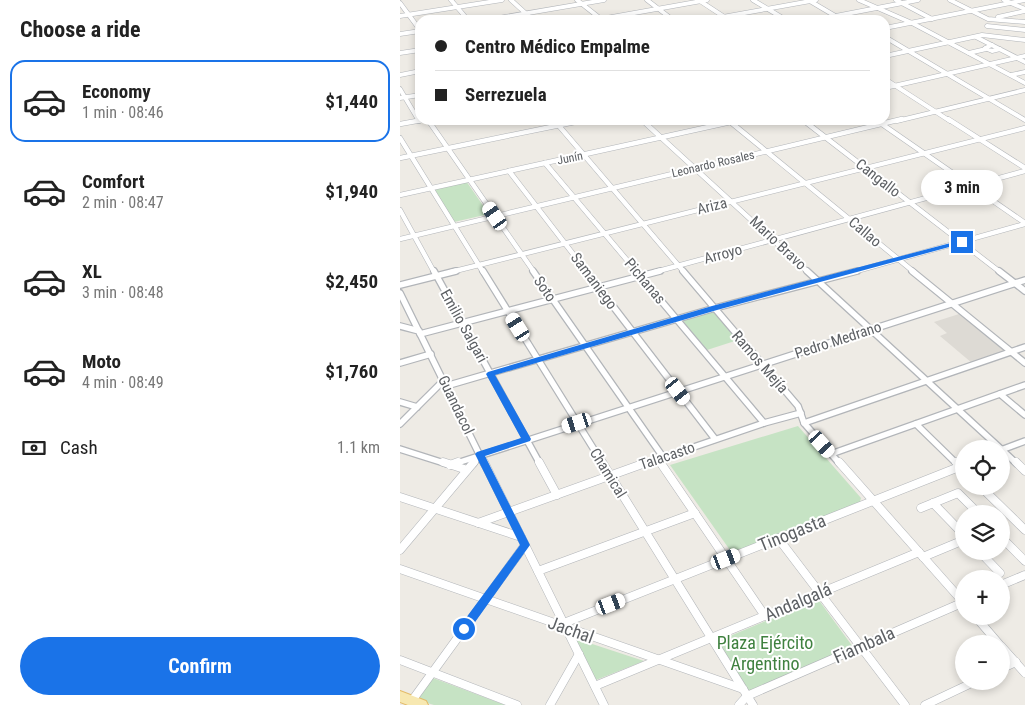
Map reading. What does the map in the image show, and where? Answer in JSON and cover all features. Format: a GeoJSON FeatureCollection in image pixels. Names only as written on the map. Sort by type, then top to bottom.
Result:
{"type":"FeatureCollection","features":[{"type":"Feature","properties":{"kind":"street"},"geometry":{"type":"LineString","coordinates":[[453,0],[464,15]]}},
{"type":"Feature","properties":{"kind":"street"},"geometry":{"type":"LineString","coordinates":[[400,16],[502,0]]}},
{"type":"Feature","properties":{"kind":"street"},"geometry":{"type":"LineString","coordinates":[[511,0],[526,13]]}},
{"type":"Feature","properties":{"kind":"street"},"geometry":{"type":"LineString","coordinates":[[578,0],[597,15]]}},
{"type":"Feature","properties":{"kind":"street"},"geometry":{"type":"LineString","coordinates":[[515,15],[604,0]]}},
{"type":"Feature","properties":{"kind":"street"},"geometry":{"type":"LineString","coordinates":[[647,0],[667,15]]}},
{"type":"Feature","properties":{"kind":"street"},"geometry":{"type":"LineString","coordinates":[[625,15],[707,0]]}},
{"type":"Feature","properties":{"kind":"street"},"geometry":{"type":"LineString","coordinates":[[753,0],[777,15]]}},
{"type":"Feature","properties":{"kind":"street"},"geometry":{"type":"LineString","coordinates":[[735,15],[816,0]]}},
{"type":"Feature","properties":{"kind":"street"},"geometry":{"type":"LineString","coordinates":[[859,0],[912,23],[1025,83]]}},
{"type":"Feature","properties":{"kind":"street"},"geometry":{"type":"LineString","coordinates":[[896,0],[932,19]]}},
{"type":"Feature","properties":{"kind":"street"},"geometry":{"type":"LineString","coordinates":[[841,15],[918,0]]}},
{"type":"Feature","properties":{"kind":"street"},"geometry":{"type":"LineString","coordinates":[[950,0],[990,18],[1025,22]]}},
{"type":"Feature","properties":{"kind":"street"},"geometry":{"type":"LineString","coordinates":[[1004,0],[1025,10]]}},
{"type":"Feature","properties":{"kind":"street"},"geometry":{"type":"LineString","coordinates":[[890,27],[1025,0]]}},
{"type":"Feature","properties":{"kind":"street"},"geometry":{"type":"LineString","coordinates":[[700,1],[721,15]]}},
{"type":"Feature","properties":{"kind":"street"},"geometry":{"type":"LineString","coordinates":[[809,1],[834,15]]}},
{"type":"Feature","properties":{"kind":"street"},"geometry":{"type":"LineString","coordinates":[[400,3],[415,24]]}},
{"type":"Feature","properties":{"kind":"street"},"geometry":{"type":"LineString","coordinates":[[991,7],[1008,15]]}},
{"type":"Feature","properties":{"kind":"street"},"geometry":{"type":"LineString","coordinates":[[990,18],[1025,10]]}},
{"type":"Feature","properties":{"kind":"street"},"geometry":{"type":"LineString","coordinates":[[982,35],[990,18]]}},
{"type":"Feature","properties":{"kind":"street"},"geometry":{"type":"LineString","coordinates":[[986,26],[1025,30]]}},
{"type":"Feature","properties":{"kind":"street"},"geometry":{"type":"LineString","coordinates":[[400,34],[415,32]]}},
{"type":"Feature","properties":{"kind":"street"},"geometry":{"type":"LineString","coordinates":[[890,55],[982,35],[1025,40]]}},
{"type":"Feature","properties":{"kind":"street"},"geometry":{"type":"LineString","coordinates":[[976,37],[1025,62]]}},
{"type":"Feature","properties":{"kind":"street"},"geometry":{"type":"LineString","coordinates":[[1002,50],[1008,38]]}},
{"type":"Feature","properties":{"kind":"street"},"geometry":{"type":"LineString","coordinates":[[890,40],[1025,120]]}},
{"type":"Feature","properties":{"kind":"street"},"geometry":{"type":"LineString","coordinates":[[986,49],[986,47],[992,45]]}},
{"type":"Feature","properties":{"kind":"street"},"geometry":{"type":"LineString","coordinates":[[969,53],[986,49],[1002,50]]}},
{"type":"Feature","properties":{"kind":"street"},"geometry":{"type":"LineString","coordinates":[[400,53],[415,51]]}},
{"type":"Feature","properties":{"kind":"street"},"geometry":{"type":"LineString","coordinates":[[890,87],[1025,56]]}},
{"type":"Feature","properties":{"kind":"street"},"geometry":{"type":"LineString","coordinates":[[400,74],[415,72]]}},
{"type":"Feature","properties":{"kind":"street"},"geometry":{"type":"LineString","coordinates":[[1012,75],[1025,72]]}},
{"type":"Feature","properties":{"kind":"street"},"geometry":{"type":"LineString","coordinates":[[890,82],[1025,169]]}},
{"type":"Feature","properties":{"kind":"street"},"geometry":{"type":"LineString","coordinates":[[400,89],[402,98],[415,113]]}},
{"type":"Feature","properties":{"kind":"street","name":"Leonardo Rosales"},"geometry":{"type":"LineString","coordinates":[[890,122],[1025,90]]}},
{"type":"Feature","properties":{"kind":"street"},"geometry":{"type":"LineString","coordinates":[[402,98],[415,96]]}},
{"type":"Feature","properties":{"kind":"street"},"geometry":{"type":"LineString","coordinates":[[400,124],[415,121]]}},
{"type":"Feature","properties":{"kind":"street","name":"Soto"},"geometry":{"type":"LineString","coordinates":[[432,125],[628,407],[695,513],[765,616]]}},
{"type":"Feature","properties":{"kind":"street"},"geometry":{"type":"LineString","coordinates":[[400,158],[562,125]]}},
{"type":"Feature","properties":{"kind":"street","name":"Mario Bravo"},"geometry":{"type":"LineString","coordinates":[[648,125],[991,440]]}},
{"type":"Feature","properties":{"kind":"street","name":"Junín"},"geometry":{"type":"LineString","coordinates":[[400,195],[662,138],[713,125]]}},
{"type":"Feature","properties":{"kind":"street","name":"Callao"},"geometry":{"type":"LineString","coordinates":[[734,125],[1025,363]]}},
{"type":"Feature","properties":{"kind":"street","name":"Cangallo"},"geometry":{"type":"LineString","coordinates":[[810,125],[1025,290]]}},
{"type":"Feature","properties":{"kind":"street","name":"Leonardo Rosales"},"geometry":{"type":"LineString","coordinates":[[400,238],[878,125]]}},
{"type":"Feature","properties":{"kind":"street"},"geometry":{"type":"LineString","coordinates":[[883,125],[1025,224]]}},
{"type":"Feature","properties":{"kind":"street","name":"Ramos Mejía"},"geometry":{"type":"LineString","coordinates":[[558,126],[798,406],[804,423],[955,593]]}},
{"type":"Feature","properties":{"kind":"street","name":"Ariza"},"geometry":{"type":"LineString","coordinates":[[400,285],[1025,128]]}},
{"type":"Feature","properties":{"kind":"street","name":"Chamical"},"geometry":{"type":"LineString","coordinates":[[400,138],[753,705]]}},
{"type":"Feature","properties":{"kind":"street","name":"Pichanas"},"geometry":{"type":"LineString","coordinates":[[545,163],[764,423]]}},
{"type":"Feature","properties":{"kind":"street","name":"Arroyo"},"geometry":{"type":"LineString","coordinates":[[419,332],[462,323],[678,266],[971,186],[1025,169]]}},
{"type":"Feature","properties":{"kind":"street","name":"Samaniego"},"geometry":{"type":"LineString","coordinates":[[509,171],[715,439]]}},
{"type":"Feature","properties":{"kind":"street","name":"Emilio Salgari"},"geometry":{"type":"LineString","coordinates":[[400,210],[557,495]]}},
{"type":"Feature","properties":{"kind":"street"},"geometry":{"type":"LineString","coordinates":[[400,424],[445,384],[490,374],[714,308],[899,260],[1025,224]]}},
{"type":"Feature","properties":{"kind":"street","name":"Pedro Medrano"},"geometry":{"type":"LineString","coordinates":[[450,464],[1025,280]]}},
{"type":"Feature","properties":{"kind":"street","name":"Guandacol"},"geometry":{"type":"LineString","coordinates":[[400,294],[604,705]]}},
{"type":"Feature","properties":{"kind":"street"},"geometry":{"type":"LineString","coordinates":[[400,326],[419,332]]}},
{"type":"Feature","properties":{"kind":"street"},"geometry":{"type":"LineString","coordinates":[[804,423],[1025,347]]}},
{"type":"Feature","properties":{"kind":"street"},"geometry":{"type":"LineString","coordinates":[[400,363],[431,354]]}},
{"type":"Feature","properties":{"kind":"street"},"geometry":{"type":"LineString","coordinates":[[831,454],[1025,385]]}},
{"type":"Feature","properties":{"kind":"street"},"geometry":{"type":"LineString","coordinates":[[1000,394],[1025,415]]}},
{"type":"Feature","properties":{"kind":"street"},"geometry":{"type":"LineString","coordinates":[[400,402],[417,407]]}},
{"type":"Feature","properties":{"kind":"street","name":"Talacasto"},"geometry":{"type":"LineString","coordinates":[[478,523],[715,439],[801,413]]}},
{"type":"Feature","properties":{"kind":"street"},"geometry":{"type":"LineString","coordinates":[[916,424],[955,460]]}},
{"type":"Feature","properties":{"kind":"street"},"geometry":{"type":"LineString","coordinates":[[1010,446],[1025,441]]}},
{"type":"Feature","properties":{"kind":"street"},"geometry":{"type":"LineString","coordinates":[[400,449],[467,470]]}},
{"type":"Feature","properties":{"kind":"street"},"geometry":{"type":"LineString","coordinates":[[400,550],[480,454]]}},
{"type":"Feature","properties":{"kind":"street","name":"Mario Bravo"},"geometry":{"type":"LineString","coordinates":[[1010,457],[1025,471]]}},
{"type":"Feature","properties":{"kind":"street","name":"Tinogasta"},"geometry":{"type":"LineString","coordinates":[[565,626],[778,538],[955,470]]}},
{"type":"Feature","properties":{"kind":"street"},"geometry":{"type":"LineString","coordinates":[[921,508],[958,493],[970,505]]}},
{"type":"Feature","properties":{"kind":"street"},"geometry":{"type":"LineString","coordinates":[[989,495],[1025,530]]}},
{"type":"Feature","properties":{"kind":"street"},"geometry":{"type":"LineString","coordinates":[[400,497],[521,537]]}},
{"type":"Feature","properties":{"kind":"street"},"geometry":{"type":"LineString","coordinates":[[933,503],[955,526]]}},
{"type":"Feature","properties":{"kind":"street"},"geometry":{"type":"LineString","coordinates":[[538,571],[695,513]]}},
{"type":"Feature","properties":{"kind":"street"},"geometry":{"type":"LineString","coordinates":[[778,538],[905,705]]}},
{"type":"Feature","properties":{"kind":"street","name":"Andalgalá"},"geometry":{"type":"LineString","coordinates":[[595,686],[819,593],[955,543]]}},
{"type":"Feature","properties":{"kind":"street"},"geometry":{"type":"LineString","coordinates":[[411,701],[525,545]]}},
{"type":"Feature","properties":{"kind":"street"},"geometry":{"type":"LineString","coordinates":[[1010,546],[1025,561]]}},
{"type":"Feature","properties":{"kind":"street"},"geometry":{"type":"LineString","coordinates":[[987,560],[996,570]]}},
{"type":"Feature","properties":{"kind":"street","name":"Jachal"},"geometry":{"type":"LineString","coordinates":[[400,569],[565,626],[745,693]]}},
{"type":"Feature","properties":{"kind":"street"},"geometry":{"type":"LineString","coordinates":[[1010,581],[1025,575]]}},
{"type":"Feature","properties":{"kind":"street","name":"Fiambala"},"geometry":{"type":"LineString","coordinates":[[739,705],[745,693],[860,647],[955,605]]}},
{"type":"Feature","properties":{"kind":"street"},"geometry":{"type":"LineString","coordinates":[[983,625],[991,635]]}},
{"type":"Feature","properties":{"kind":"street"},"geometry":{"type":"LineString","coordinates":[[550,705],[579,654]]}},
{"type":"Feature","properties":{"kind":"street"},"geometry":{"type":"LineString","coordinates":[[1010,656],[1025,673]]}},
{"type":"Feature","properties":{"kind":"street"},"geometry":{"type":"LineString","coordinates":[[400,660],[432,674],[517,705]]}},
{"type":"Feature","properties":{"kind":"street"},"geometry":{"type":"LineString","coordinates":[[1010,665],[1016,662]]}},
{"type":"Feature","properties":{"kind":"street"},"geometry":{"type":"LineString","coordinates":[[925,705],[957,690]]}},
{"type":"Feature","properties":{"kind":"shaded area"},"geometry":{"type":"Polygon","coordinates":[[[959,314],[1005,352],[972,363],[940,336],[947,333],[934,322],[959,314]]]}},
{"type":"Feature","properties":{"kind":"green space"},"geometry":{"type":"Polygon","coordinates":[[[466,181],[489,214],[454,222],[433,189],[466,181]]]}},
{"type":"Feature","properties":{"kind":"green space"},"geometry":{"type":"Polygon","coordinates":[[[713,311],[738,340],[707,350],[682,320],[713,311]]]}},
{"type":"Feature","properties":{"kind":"green space"},"geometry":{"type":"Polygon","coordinates":[[[798,426],[861,498],[860,502],[732,553],[670,465],[798,426]]]}},
{"type":"Feature","properties":{"kind":"green space","name":"Plaza Ejército Argentino"},"geometry":{"type":"Polygon","coordinates":[[[818,599],[853,647],[750,693],[718,641],[818,599]]]}},
{"type":"Feature","properties":{"kind":"green space"},"geometry":{"type":"Polygon","coordinates":[[[574,638],[644,661],[596,680],[574,638]]]}},
{"type":"Feature","properties":{"kind":"green space"},"geometry":{"type":"Polygon","coordinates":[[[433,678],[505,705],[434,705],[417,700],[433,678]]]}},
{"type":"Feature","properties":{"kind":"route"},"geometry":{"type":"LineString","coordinates":[[464,629],[525,545],[480,454],[527,439],[490,374],[714,308],[962,242]]}}]}
